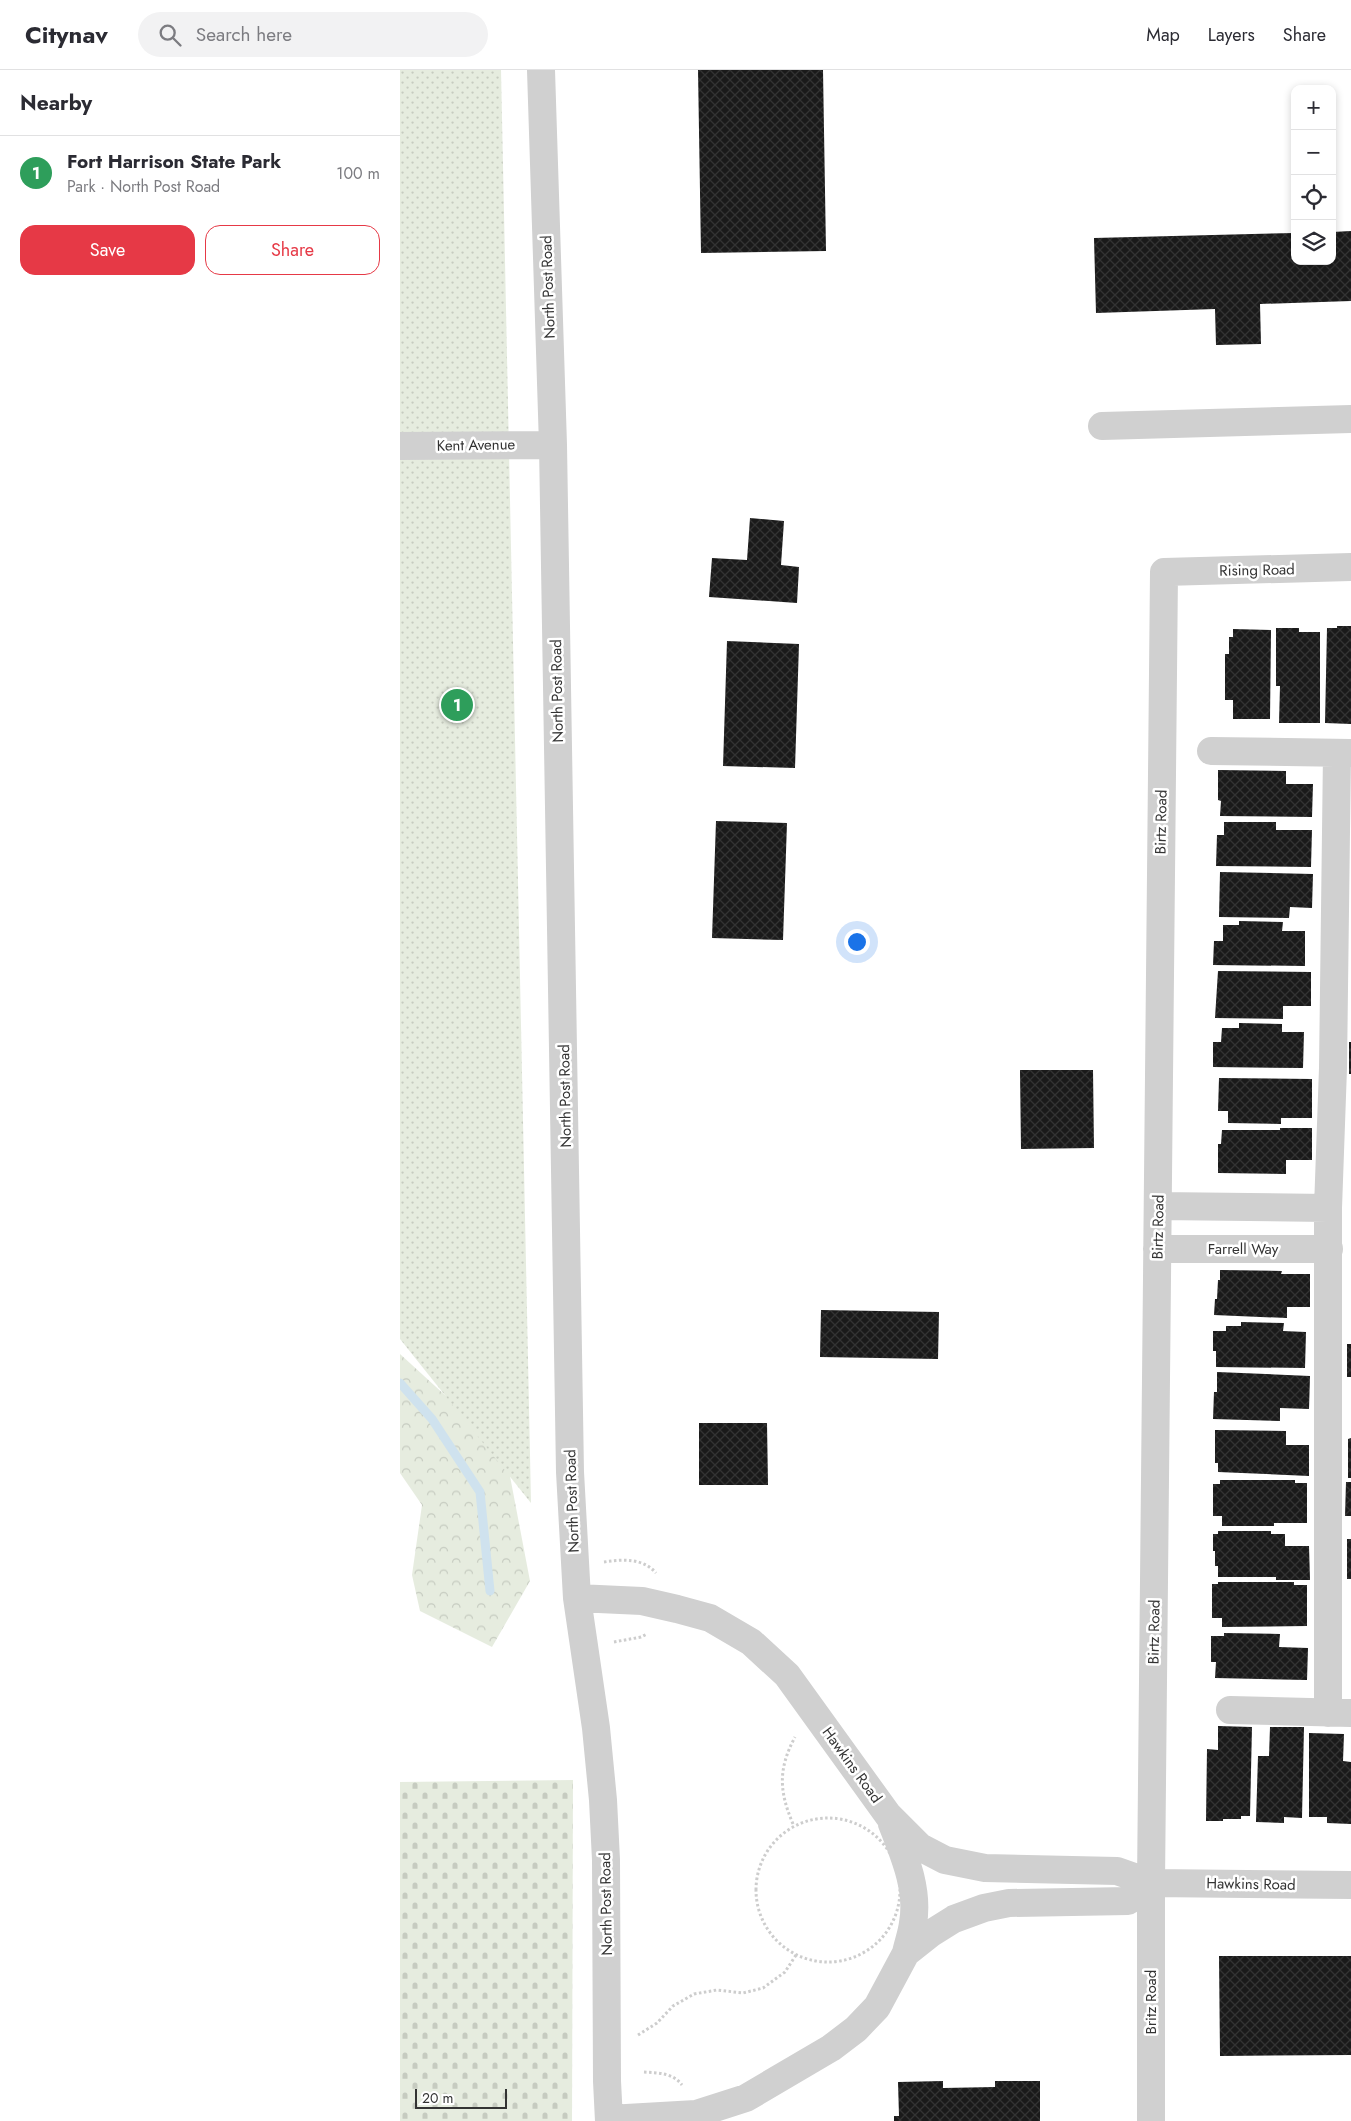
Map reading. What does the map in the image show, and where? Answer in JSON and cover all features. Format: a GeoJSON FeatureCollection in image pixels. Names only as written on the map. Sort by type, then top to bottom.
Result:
{"type":"FeatureCollection","features":[{"type":"Feature","properties":{"kind":"street","name":"North Post Road"},"geometry":{"type":"LineString","coordinates":[[541,70],[553,445],[570,1472],[576,1598],[595,1720],[603,1800],[606,1878],[607,2081],[609,2120]]}},
{"type":"Feature","properties":{"kind":"street"},"geometry":{"type":"LineString","coordinates":[[1102,426],[1351,419]]}},
{"type":"Feature","properties":{"kind":"street","name":"Kent Avenue"},"geometry":{"type":"LineString","coordinates":[[400,446],[553,445]]}},
{"type":"Feature","properties":{"kind":"street","name":"Rising Road"},"geometry":{"type":"LineString","coordinates":[[1164,572],[1351,567]]}},
{"type":"Feature","properties":{"kind":"street","name":"Birtz Road"},"geometry":{"type":"LineString","coordinates":[[1151,1883],[1164,572]]}},
{"type":"Feature","properties":{"kind":"street"},"geometry":{"type":"LineString","coordinates":[[1211,751],[1344,753],[1328,1208],[1339,1713],[1230,1710]]}},
{"type":"Feature","properties":{"kind":"street"},"geometry":{"type":"LineString","coordinates":[[1158,1206],[1328,1208]]}},
{"type":"Feature","properties":{"kind":"street","name":"Farrell Way"},"geometry":{"type":"LineString","coordinates":[[1157,1249],[1329,1249]]}},
{"type":"Feature","properties":{"kind":"street","name":"Hawkins Road"},"geometry":{"type":"LineString","coordinates":[[576,1598],[642,1601],[677,1609],[710,1618],[751,1642],[787,1675],[888,1815],[920,1847],[945,1860],[985,1868],[1117,1871],[1151,1883],[1351,1885]]}},
{"type":"Feature","properties":{"kind":"street"},"geometry":{"type":"LineString","coordinates":[[609,2120],[696,2114],[746,2098],[831,2048],[856,2029],[877,2007],[906,1953],[914,1922],[913,1893],[907,1864],[888,1815]]}},
{"type":"Feature","properties":{"kind":"street"},"geometry":{"type":"LineString","coordinates":[[906,1953],[930,1934],[954,1919],[984,1908],[1009,1903],[1128,1901],[1151,1883]]}},
{"type":"Feature","properties":{"kind":"street","name":"Britz Road"},"geometry":{"type":"LineString","coordinates":[[1151,1883],[1151,2121]]}},
{"type":"Feature","properties":{"kind":"path"},"geometry":{"type":"LineString","coordinates":[[603,1562],[622,1559],[644,1563],[655,1571],[659,1579]]}},
{"type":"Feature","properties":{"kind":"path"},"geometry":{"type":"LineString","coordinates":[[792,1824],[783,1802],[782,1770],[787,1751],[797,1733]]}},
{"type":"Feature","properties":{"kind":"path"},"geometry":{"type":"LineString","coordinates":[[856,1823],[841,1818],[824,1817],[792,1824],[781,1834],[763,1860],[758,1876],[758,1907],[763,1922],[772,1936],[796,1955],[811,1960],[843,1962],[859,1956],[873,1947],[884,1935]]}},
{"type":"Feature","properties":{"kind":"path"},"geometry":{"type":"LineString","coordinates":[[638,2035],[658,2023],[673,2006],[694,1994],[718,1990],[743,1993],[762,1988],[785,1972],[796,1955]]}},
{"type":"Feature","properties":{"kind":"green space"},"geometry":{"type":"Polygon","coordinates":[[[400,70],[501,70],[531,1503],[400,1339],[400,70]]]}},
{"type":"Feature","properties":{"kind":"green space"},"geometry":{"type":"Polygon","coordinates":[[[400,1354],[505,1450],[530,1581],[492,1647],[420,1611],[412,1575],[422,1505],[400,1473],[400,1354]]]}},
{"type":"Feature","properties":{"kind":"green space"},"geometry":{"type":"Polygon","coordinates":[[[573,1780],[572,2121],[400,2121],[400,1782],[573,1780]]]}},
{"type":"Feature","properties":{"kind":"building"},"geometry":{"type":"Polygon","coordinates":[[[698,70],[823,70],[826,251],[701,253],[698,70]]]}},
{"type":"Feature","properties":{"kind":"building"},"geometry":{"type":"Polygon","coordinates":[[[1351,231],[1351,301],[1260,304],[1261,344],[1216,345],[1215,309],[1096,313],[1094,238],[1291,233],[1291,265],[1336,265],[1336,232],[1351,231]]]}},
{"type":"Feature","properties":{"kind":"building"},"geometry":{"type":"Polygon","coordinates":[[[750,518],[784,521],[781,565],[799,567],[797,603],[709,597],[712,558],[747,560],[750,518]]]}},
{"type":"Feature","properties":{"kind":"building"},"geometry":{"type":"Polygon","coordinates":[[[1337,626],[1351,626],[1351,724],[1325,723],[1327,628],[1337,628],[1337,626]]]}},
{"type":"Feature","properties":{"kind":"building"},"geometry":{"type":"Polygon","coordinates":[[[1276,628],[1299,628],[1299,632],[1320,632],[1320,723],[1279,723],[1280,686],[1276,686],[1276,628]]]}},
{"type":"Feature","properties":{"kind":"building"},"geometry":{"type":"Polygon","coordinates":[[[1233,629],[1271,630],[1270,719],[1233,719],[1233,700],[1225,700],[1225,654],[1229,654],[1229,637],[1233,637],[1233,629]]]}},
{"type":"Feature","properties":{"kind":"building"},"geometry":{"type":"Polygon","coordinates":[[[727,641],[799,644],[795,768],[723,766],[727,641]]]}},
{"type":"Feature","properties":{"kind":"building"},"geometry":{"type":"Polygon","coordinates":[[[1218,770],[1286,771],[1286,784],[1313,784],[1312,817],[1220,816],[1221,801],[1218,800],[1218,770]]]}},
{"type":"Feature","properties":{"kind":"building"},"geometry":{"type":"Polygon","coordinates":[[[716,821],[787,823],[783,940],[712,938],[716,821]]]}},
{"type":"Feature","properties":{"kind":"building"},"geometry":{"type":"Polygon","coordinates":[[[1224,822],[1276,822],[1276,830],[1312,830],[1311,867],[1216,866],[1217,835],[1224,835],[1224,822]]]}},
{"type":"Feature","properties":{"kind":"building"},"geometry":{"type":"Polygon","coordinates":[[[1220,872],[1313,874],[1312,908],[1290,907],[1289,918],[1219,917],[1220,872]]]}},
{"type":"Feature","properties":{"kind":"building"},"geometry":{"type":"Polygon","coordinates":[[[1239,921],[1283,922],[1282,931],[1305,931],[1305,966],[1213,965],[1214,941],[1223,941],[1223,925],[1239,925],[1239,921]]]}},
{"type":"Feature","properties":{"kind":"building"},"geometry":{"type":"Polygon","coordinates":[[[1218,971],[1311,972],[1311,1006],[1283,1006],[1283,1019],[1215,1018],[1218,971]]]}},
{"type":"Feature","properties":{"kind":"building"},"geometry":{"type":"Polygon","coordinates":[[[1239,1023],[1282,1024],[1282,1032],[1304,1032],[1303,1068],[1213,1067],[1213,1042],[1221,1042],[1222,1028],[1239,1028],[1239,1023]]]}},
{"type":"Feature","properties":{"kind":"building"},"geometry":{"type":"Polygon","coordinates":[[[1349,1042],[1351,1042],[1351,1074],[1349,1074],[1349,1042]]]}},
{"type":"Feature","properties":{"kind":"building"},"geometry":{"type":"Polygon","coordinates":[[[1020,1070],[1093,1070],[1094,1148],[1021,1149],[1020,1070]]]}},
{"type":"Feature","properties":{"kind":"building"},"geometry":{"type":"Polygon","coordinates":[[[1219,1078],[1312,1079],[1312,1118],[1281,1118],[1281,1124],[1228,1123],[1228,1111],[1218,1111],[1219,1078]]]}},
{"type":"Feature","properties":{"kind":"building"},"geometry":{"type":"Polygon","coordinates":[[[1280,1128],[1312,1128],[1312,1160],[1286,1160],[1286,1174],[1218,1173],[1218,1144],[1221,1144],[1222,1130],[1280,1130],[1280,1128]]]}},
{"type":"Feature","properties":{"kind":"building"},"geometry":{"type":"Polygon","coordinates":[[[1220,1270],[1282,1271],[1281,1274],[1310,1274],[1310,1307],[1287,1307],[1287,1318],[1214,1315],[1220,1270]]]}},
{"type":"Feature","properties":{"kind":"building"},"geometry":{"type":"Polygon","coordinates":[[[821,1310],[939,1312],[938,1359],[820,1357],[821,1310]]]}},
{"type":"Feature","properties":{"kind":"building"},"geometry":{"type":"Polygon","coordinates":[[[1241,1322],[1284,1323],[1283,1331],[1306,1332],[1305,1368],[1216,1367],[1216,1351],[1213,1351],[1213,1331],[1226,1331],[1226,1326],[1241,1326],[1241,1322]]]}},
{"type":"Feature","properties":{"kind":"building"},"geometry":{"type":"Polygon","coordinates":[[[1347,1344],[1351,1344],[1351,1377],[1347,1377],[1347,1344]]]}},
{"type":"Feature","properties":{"kind":"building"},"geometry":{"type":"Polygon","coordinates":[[[1217,1372],[1310,1376],[1309,1409],[1280,1408],[1280,1421],[1213,1419],[1214,1392],[1217,1392],[1217,1372]]]}},
{"type":"Feature","properties":{"kind":"building"},"geometry":{"type":"Polygon","coordinates":[[[699,1423],[767,1423],[768,1485],[699,1485],[699,1423]]]}},
{"type":"Feature","properties":{"kind":"building"},"geometry":{"type":"Polygon","coordinates":[[[1215,1430],[1286,1431],[1286,1445],[1309,1445],[1309,1476],[1218,1472],[1218,1463],[1215,1463],[1215,1430]]]}},
{"type":"Feature","properties":{"kind":"building"},"geometry":{"type":"Polygon","coordinates":[[[1351,1438],[1351,1478],[1348,1478],[1348,1439],[1351,1438]]]}},
{"type":"Feature","properties":{"kind":"building"},"geometry":{"type":"Polygon","coordinates":[[[1220,1480],[1295,1480],[1295,1483],[1307,1483],[1307,1523],[1274,1523],[1274,1526],[1222,1526],[1222,1516],[1213,1516],[1213,1484],[1220,1484],[1220,1480]]]}},
{"type":"Feature","properties":{"kind":"building"},"geometry":{"type":"Polygon","coordinates":[[[1346,1482],[1351,1482],[1351,1516],[1345,1516],[1346,1482]]]}},
{"type":"Feature","properties":{"kind":"building"},"geometry":{"type":"Polygon","coordinates":[[[1218,1531],[1271,1531],[1271,1534],[1285,1534],[1285,1546],[1309,1546],[1310,1580],[1276,1580],[1276,1577],[1218,1577],[1218,1566],[1215,1566],[1215,1551],[1213,1551],[1213,1534],[1218,1534],[1218,1531]]]}},
{"type":"Feature","properties":{"kind":"building"},"geometry":{"type":"Polygon","coordinates":[[[1347,1539],[1351,1539],[1351,1579],[1347,1579],[1347,1539]]]}},
{"type":"Feature","properties":{"kind":"building"},"geometry":{"type":"Polygon","coordinates":[[[1218,1582],[1294,1582],[1294,1585],[1307,1585],[1307,1626],[1222,1627],[1222,1618],[1212,1618],[1212,1584],[1218,1584],[1218,1582]]]}},
{"type":"Feature","properties":{"kind":"building"},"geometry":{"type":"Polygon","coordinates":[[[1224,1633],[1280,1634],[1279,1647],[1308,1648],[1307,1680],[1215,1678],[1216,1662],[1211,1662],[1211,1636],[1224,1636],[1224,1633]]]}},
{"type":"Feature","properties":{"kind":"building"},"geometry":{"type":"Polygon","coordinates":[[[1218,1726],[1252,1727],[1250,1816],[1241,1816],[1241,1819],[1206,1821],[1207,1749],[1218,1750],[1218,1726]]]}},
{"type":"Feature","properties":{"kind":"building"},"geometry":{"type":"Polygon","coordinates":[[[1270,1727],[1304,1727],[1302,1818],[1284,1817],[1284,1823],[1256,1822],[1258,1756],[1269,1756],[1270,1727]]]}},
{"type":"Feature","properties":{"kind":"building"},"geometry":{"type":"Polygon","coordinates":[[[1309,1733],[1344,1734],[1343,1761],[1351,1762],[1351,1824],[1327,1823],[1327,1817],[1309,1817],[1309,1733]]]}},
{"type":"Feature","properties":{"kind":"building"},"geometry":{"type":"Polygon","coordinates":[[[1219,1956],[1351,1956],[1351,2055],[1220,2056],[1219,1956]]]}},
{"type":"Feature","properties":{"kind":"building"},"geometry":{"type":"Polygon","coordinates":[[[943,2081],[943,2088],[995,2087],[995,2081],[1040,2081],[1040,2121],[894,2121],[894,2116],[899,2116],[898,2082],[943,2081]]]}},
{"type":"Feature","properties":{"kind":"waterway"},"geometry":{"type":"LineString","coordinates":[[400,1383],[432,1419],[480,1492],[490,1591]]}},
{"type":"Feature","properties":{"kind":"place","name":"Fort Harrison State Park"},"geometry":{"type":"Point","coordinates":[457,705]}}]}
